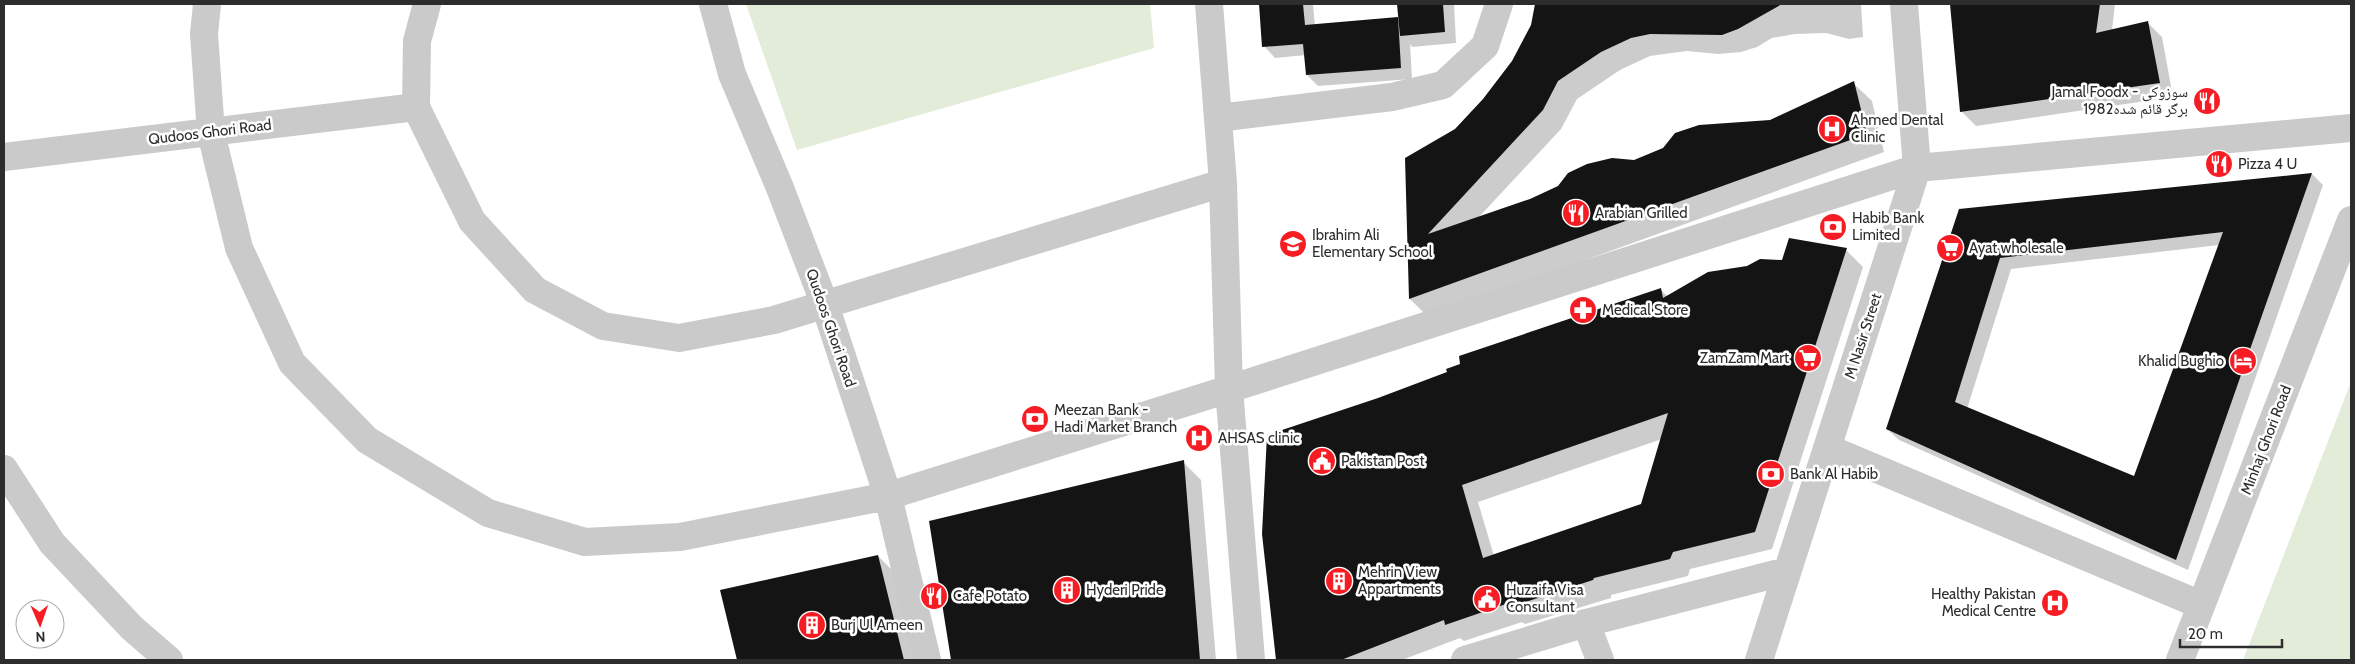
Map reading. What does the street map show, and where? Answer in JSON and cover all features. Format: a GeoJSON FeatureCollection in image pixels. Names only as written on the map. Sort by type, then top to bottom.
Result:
{"type":"FeatureCollection","features":[{"type":"Feature","properties":{"kind":"street"},"geometry":{"type":"LineString","coordinates":[[207,4],[204,34],[211,132],[239,248],[292,363],[368,440],[488,513],[585,542],[680,537],[888,496],[1230,389],[1917,168],[2351,128]]}},
{"type":"Feature","properties":{"kind":"street"},"geometry":{"type":"LineString","coordinates":[[427,4],[417,41],[416,107],[472,221],[535,290],[603,326],[679,338],[774,320],[825,306],[1223,182]]}},
{"type":"Feature","properties":{"kind":"street","name":"Qudoos Ghori Road"},"geometry":{"type":"LineString","coordinates":[[713,4],[732,74],[780,188],[825,306],[888,496],[927,660]]}},
{"type":"Feature","properties":{"kind":"street"},"geometry":{"type":"LineString","coordinates":[[1209,4],[1223,182],[1230,389],[1251,660]]}},
{"type":"Feature","properties":{"kind":"street"},"geometry":{"type":"LineString","coordinates":[[1218,118],[1392,98],[1442,85],[1485,46],[1499,4]]}},
{"type":"Feature","properties":{"kind":"street","name":"M Nasir Street"},"geometry":{"type":"LineString","coordinates":[[1759,660],[1917,168],[1904,4]]}},
{"type":"Feature","properties":{"kind":"street","name":"Qudoos Ghori Road"},"geometry":{"type":"LineString","coordinates":[[4,157],[416,107]]}},
{"type":"Feature","properties":{"kind":"street","name":"Minhaj Ghori Road"},"geometry":{"type":"LineString","coordinates":[[2180,660],[2351,220]]}},
{"type":"Feature","properties":{"kind":"street"},"geometry":{"type":"LineString","coordinates":[[1827,448],[2201,605]]}},
{"type":"Feature","properties":{"kind":"street"},"geometry":{"type":"LineString","coordinates":[[5,474],[52,543],[132,628],[169,660]]}},
{"type":"Feature","properties":{"kind":"street"},"geometry":{"type":"LineString","coordinates":[[1465,660],[1586,623],[1787,571]]}},
{"type":"Feature","properties":{"kind":"street"},"geometry":{"type":"LineString","coordinates":[[1586,623],[1600,660]]}},
{"type":"Feature","properties":{"kind":"green space"},"geometry":{"type":"Polygon","coordinates":[[[746,4],[1150,4],[1154,48],[797,150],[746,4]]]}},
{"type":"Feature","properties":{"kind":"green space"},"geometry":{"type":"Polygon","coordinates":[[[2351,382],[2351,660],[2243,660],[2351,382]]]}},
{"type":"Feature","properties":{"kind":"building"},"geometry":{"type":"Polygon","coordinates":[[[1259,4],[1303,4],[1305,25],[1398,17],[1401,68],[1306,75],[1303,44],[1262,47],[1259,4]]]}},
{"type":"Feature","properties":{"kind":"building"},"geometry":{"type":"Polygon","coordinates":[[[1397,4],[1443,4],[1445,32],[1400,36],[1397,4]]]}},
{"type":"Feature","properties":{"kind":"building"},"geometry":{"type":"Polygon","coordinates":[[[1535,4],[1782,4],[1738,29],[1722,35],[1650,34],[1631,38],[1601,52],[1558,81],[1543,110],[1428,234],[1530,199],[1558,186],[1568,173],[1587,164],[1612,158],[1634,160],[1663,148],[1675,133],[1699,125],[1770,120],[1854,81],[1867,134],[1409,299],[1405,158],[1455,129],[1483,99],[1512,61],[1531,25],[1535,4]]]}},
{"type":"Feature","properties":{"kind":"building"},"geometry":{"type":"Polygon","coordinates":[[[1950,4],[2100,4],[2096,33],[2148,21],[2160,83],[1960,112],[1950,4]]]}},
{"type":"Feature","properties":{"kind":"building"},"geometry":{"type":"Polygon","coordinates":[[[2312,173],[2176,560],[1886,429],[1959,209],[2312,173]],[[2223,232],[2000,258],[1955,402],[2134,476],[2223,232]]]}},
{"type":"Feature","properties":{"kind":"building"},"geometry":{"type":"Polygon","coordinates":[[[1789,238],[1847,248],[1755,532],[1673,552],[1670,559],[1594,578],[1593,580],[1507,608],[1506,604],[1445,625],[1444,620],[1341,660],[1276,660],[1262,534],[1267,435],[1378,398],[1447,372],[1446,369],[1460,364],[1459,356],[1661,288],[1663,298],[1708,272],[1747,266],[1760,259],[1782,260],[1789,238]],[[1668,413],[1462,485],[1483,558],[1641,504],[1668,413]]]}},
{"type":"Feature","properties":{"kind":"building","name":"Hyderi Pride"},"geometry":{"type":"Polygon","coordinates":[[[1184,460],[1200,660],[951,660],[929,521],[1184,460]]]}},
{"type":"Feature","properties":{"kind":"building","name":"Burj Ul Ameen"},"geometry":{"type":"Polygon","coordinates":[[[878,555],[904,660],[737,660],[720,590],[878,555]]]}},
{"type":"Feature","properties":{"kind":"place","name":"Jamal Foodx - سوزوکی برگر قائم شدہ1982"},"geometry":{"type":"Point","coordinates":[2207,101]}},
{"type":"Feature","properties":{"kind":"place","name":"Ahmed Dental Clinic"},"geometry":{"type":"Point","coordinates":[1832,129]}},
{"type":"Feature","properties":{"kind":"place","name":"Pizza 4 U"},"geometry":{"type":"Point","coordinates":[2219,164]}},
{"type":"Feature","properties":{"kind":"place","name":"Arabian Grilled"},"geometry":{"type":"Point","coordinates":[1576,213]}},
{"type":"Feature","properties":{"kind":"place","name":"Habib Bank Limited"},"geometry":{"type":"Point","coordinates":[1833,227]}},
{"type":"Feature","properties":{"kind":"place","name":"Ibrahim Ali Elementary School"},"geometry":{"type":"Point","coordinates":[1293,244]}},
{"type":"Feature","properties":{"kind":"place","name":"Ayat wholesale"},"geometry":{"type":"Point","coordinates":[1950,248]}},
{"type":"Feature","properties":{"kind":"place","name":"Medical Store"},"geometry":{"type":"Point","coordinates":[1583,310]}},
{"type":"Feature","properties":{"kind":"place","name":"ZamZam Mart"},"geometry":{"type":"Point","coordinates":[1808,358]}},
{"type":"Feature","properties":{"kind":"place","name":"Khalid Bughio"},"geometry":{"type":"Point","coordinates":[2243,361]}},
{"type":"Feature","properties":{"kind":"place","name":"Meezan Bank - Hadi Market Branch"},"geometry":{"type":"Point","coordinates":[1035,419]}},
{"type":"Feature","properties":{"kind":"place","name":"AHSAS clinic"},"geometry":{"type":"Point","coordinates":[1199,438]}},
{"type":"Feature","properties":{"kind":"place","name":"Pakistan Post"},"geometry":{"type":"Point","coordinates":[1322,461]}},
{"type":"Feature","properties":{"kind":"place","name":"Bank Al Habib"},"geometry":{"type":"Point","coordinates":[1771,474]}},
{"type":"Feature","properties":{"kind":"place","name":"Mehrin View Appartments"},"geometry":{"type":"Point","coordinates":[1339,581]}},
{"type":"Feature","properties":{"kind":"place","name":"Hyderi Pride"},"geometry":{"type":"Point","coordinates":[1067,590]}},
{"type":"Feature","properties":{"kind":"place","name":"Cafe Potato"},"geometry":{"type":"Point","coordinates":[934,596]}},
{"type":"Feature","properties":{"kind":"place","name":"Huzaifa Visa Consultant"},"geometry":{"type":"Point","coordinates":[1487,599]}},
{"type":"Feature","properties":{"kind":"place","name":"Healthy Pakistan Medical Centre"},"geometry":{"type":"Point","coordinates":[2055,603]}},
{"type":"Feature","properties":{"kind":"place","name":"Burj Ul Ameen"},"geometry":{"type":"Point","coordinates":[812,625]}}]}
